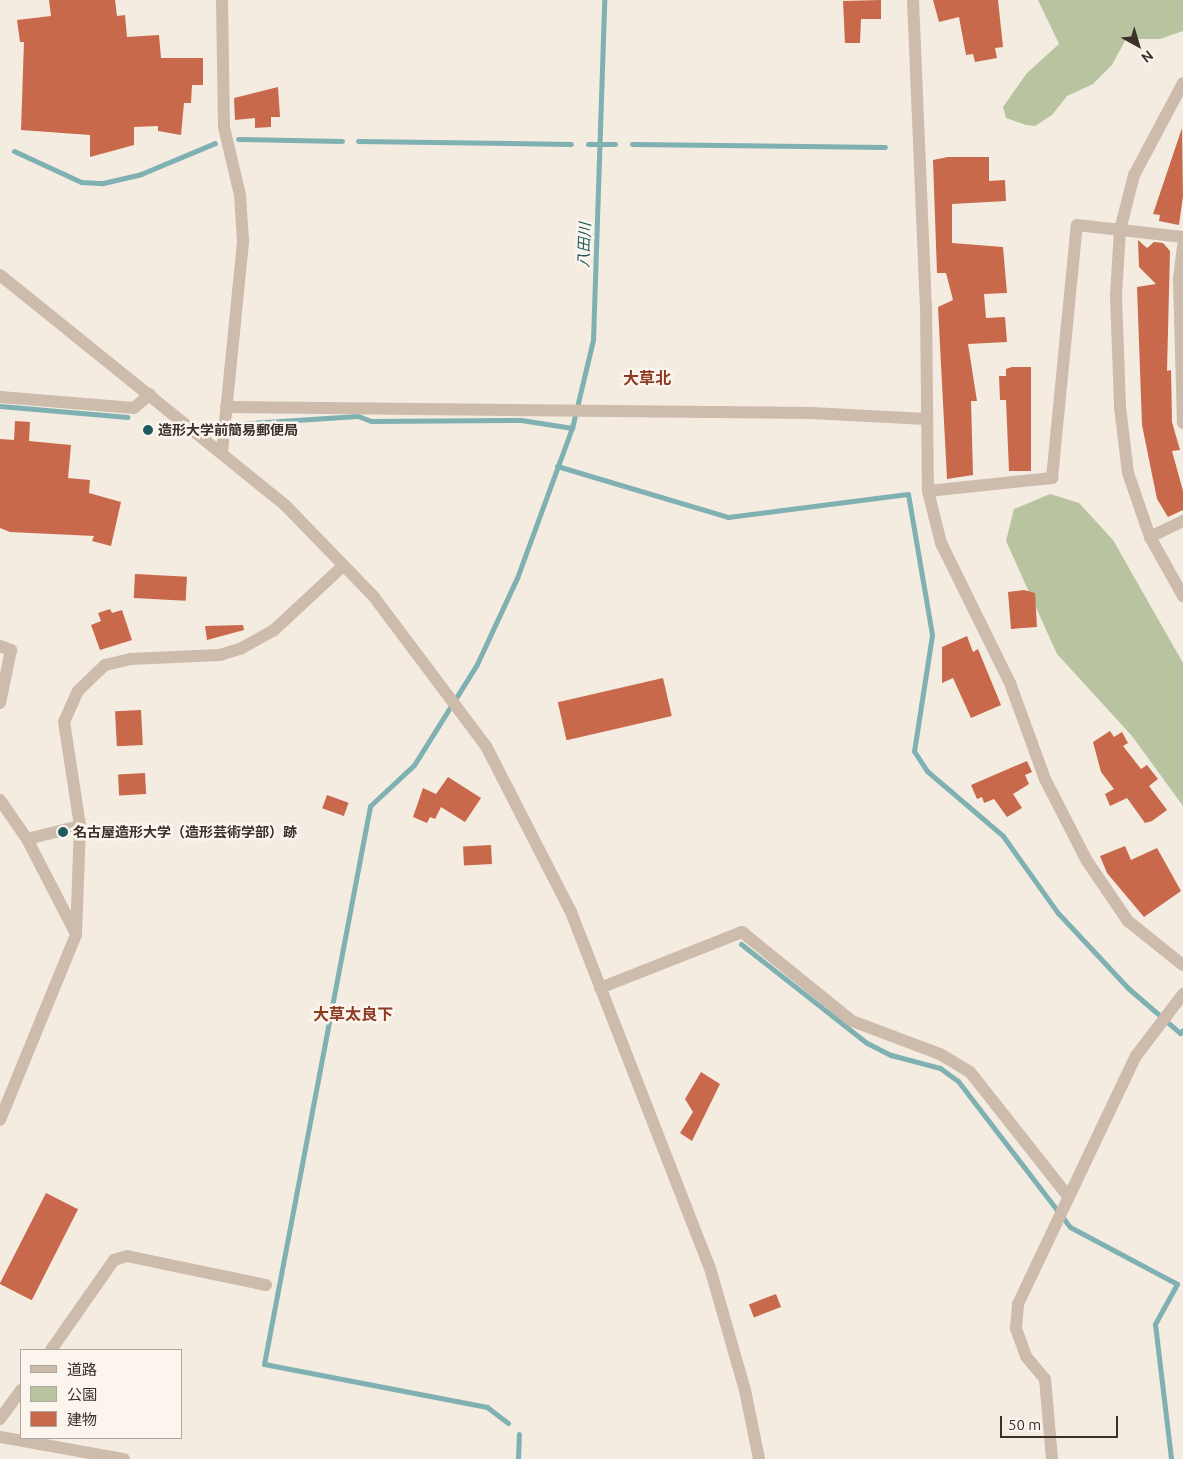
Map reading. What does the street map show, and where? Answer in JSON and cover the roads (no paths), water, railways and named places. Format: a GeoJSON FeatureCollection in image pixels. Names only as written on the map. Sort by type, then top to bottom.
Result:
{"type":"FeatureCollection","features":[{"type":"Feature","properties":{"kind":"street"},"geometry":{"type":"LineString","coordinates":[[222,0],[224,127],[240,195],[243,242],[222,452]]}},
{"type":"Feature","properties":{"kind":"street"},"geometry":{"type":"LineString","coordinates":[[913,0],[926,305],[928,491],[941,543],[1010,683],[1066,821],[1128,921],[1183,966]]}},
{"type":"Feature","properties":{"kind":"street"},"geometry":{"type":"LineString","coordinates":[[1183,83],[1144,151],[1120,230],[1116,296],[1122,442],[1136,504],[1150,536],[1183,596]]}},
{"type":"Feature","properties":{"kind":"street"},"geometry":{"type":"LineString","coordinates":[[928,491],[1052,478],[1077,225],[1183,237]]}},
{"type":"Feature","properties":{"kind":"street"},"geometry":{"type":"LineString","coordinates":[[1183,246],[1179,280],[1183,420]]}},
{"type":"Feature","properties":{"kind":"street"},"geometry":{"type":"LineString","coordinates":[[0,275],[222,452],[285,505],[343,566],[445,686],[473,728],[532,828],[600,988],[710,1268],[746,1390],[759,1459]]}},
{"type":"Feature","properties":{"kind":"street"},"geometry":{"type":"LineString","coordinates":[[0,396],[134,408],[150,394]]}},
{"type":"Feature","properties":{"kind":"street"},"geometry":{"type":"LineString","coordinates":[[226,407],[811,413],[926,419]]}},
{"type":"Feature","properties":{"kind":"street"},"geometry":{"type":"LineString","coordinates":[[1150,536],[1183,521]]}},
{"type":"Feature","properties":{"kind":"street"},"geometry":{"type":"LineString","coordinates":[[0,1120],[76,935],[80,826],[64,722],[78,690],[105,665],[122,661],[220,655],[240,649],[272,631],[343,566]]}},
{"type":"Feature","properties":{"kind":"street"},"geometry":{"type":"LineString","coordinates":[[0,646],[11,650],[0,703]]}},
{"type":"Feature","properties":{"kind":"street"},"geometry":{"type":"LineString","coordinates":[[0,800],[27,839],[76,935]]}},
{"type":"Feature","properties":{"kind":"street"},"geometry":{"type":"LineString","coordinates":[[27,839],[80,826]]}},
{"type":"Feature","properties":{"kind":"street"},"geometry":{"type":"LineString","coordinates":[[600,988],[742,932],[852,1021],[940,1054],[970,1072],[1067,1195]]}},
{"type":"Feature","properties":{"kind":"street"},"geometry":{"type":"LineString","coordinates":[[1052,1459],[1045,1379],[1026,1356],[1016,1328],[1018,1304],[1067,1195],[1136,1056],[1183,994]]}},
{"type":"Feature","properties":{"kind":"street"},"geometry":{"type":"LineString","coordinates":[[52,1349],[114,1260],[127,1256],[266,1284]]}},
{"type":"Feature","properties":{"kind":"street"},"geometry":{"type":"LineString","coordinates":[[0,1419],[20,1391]]}},
{"type":"Feature","properties":{"kind":"street"},"geometry":{"type":"LineString","coordinates":[[0,1437],[124,1459]]}},
{"type":"Feature","properties":{"kind":"waterway"},"geometry":{"type":"LineString","coordinates":[[508,1423],[487,1407],[264,1364],[370,806],[414,765],[477,664],[517,578],[572,428],[593,340],[604,0]]}},
{"type":"Feature","properties":{"kind":"waterway"},"geometry":{"type":"LineString","coordinates":[[238,139],[342,141]]}},
{"type":"Feature","properties":{"kind":"waterway"},"geometry":{"type":"LineString","coordinates":[[358,141],[571,144]]}},
{"type":"Feature","properties":{"kind":"waterway"},"geometry":{"type":"LineString","coordinates":[[14,151],[81,182],[103,183],[141,174],[215,143]]}},
{"type":"Feature","properties":{"kind":"waterway","name":"八田川"},"geometry":{"type":"LineString","coordinates":[[588,144],[615,144]]}},
{"type":"Feature","properties":{"kind":"waterway"},"geometry":{"type":"LineString","coordinates":[[632,144],[885,147]]}},
{"type":"Feature","properties":{"kind":"waterway"},"geometry":{"type":"LineString","coordinates":[[0,406],[128,417]]}},
{"type":"Feature","properties":{"kind":"waterway"},"geometry":{"type":"LineString","coordinates":[[235,424],[358,416],[371,421],[521,420],[572,428]]}},
{"type":"Feature","properties":{"kind":"waterway"},"geometry":{"type":"LineString","coordinates":[[557,466],[728,517],[908,494],[932,635],[914,751],[927,771],[1003,836],[1058,913],[1128,988],[1180,1033],[1183,1030]]}},
{"type":"Feature","properties":{"kind":"waterway"},"geometry":{"type":"LineString","coordinates":[[741,944],[867,1043],[891,1055],[940,1068],[958,1081],[1070,1227],[1177,1284],[1155,1324],[1171,1459]]}},
{"type":"Feature","properties":{"kind":"waterway"},"geometry":{"type":"LineString","coordinates":[[518,1459],[519,1434]]}},
{"type":"Feature","properties":{"kind":"place","name":"造形大学前簡易郵便局"},"geometry":{"type":"Point","coordinates":[148,430]}},
{"type":"Feature","properties":{"kind":"place","name":"名古屋造形大学（造形芸術学部）跡"},"geometry":{"type":"Point","coordinates":[63,832]}},
{"type":"Feature","properties":{"kind":"district","name":"大草北"},"geometry":{"type":"Point","coordinates":[647,378]}},
{"type":"Feature","properties":{"kind":"district","name":"大草太良下"},"geometry":{"type":"Point","coordinates":[353,1014]}}]}
